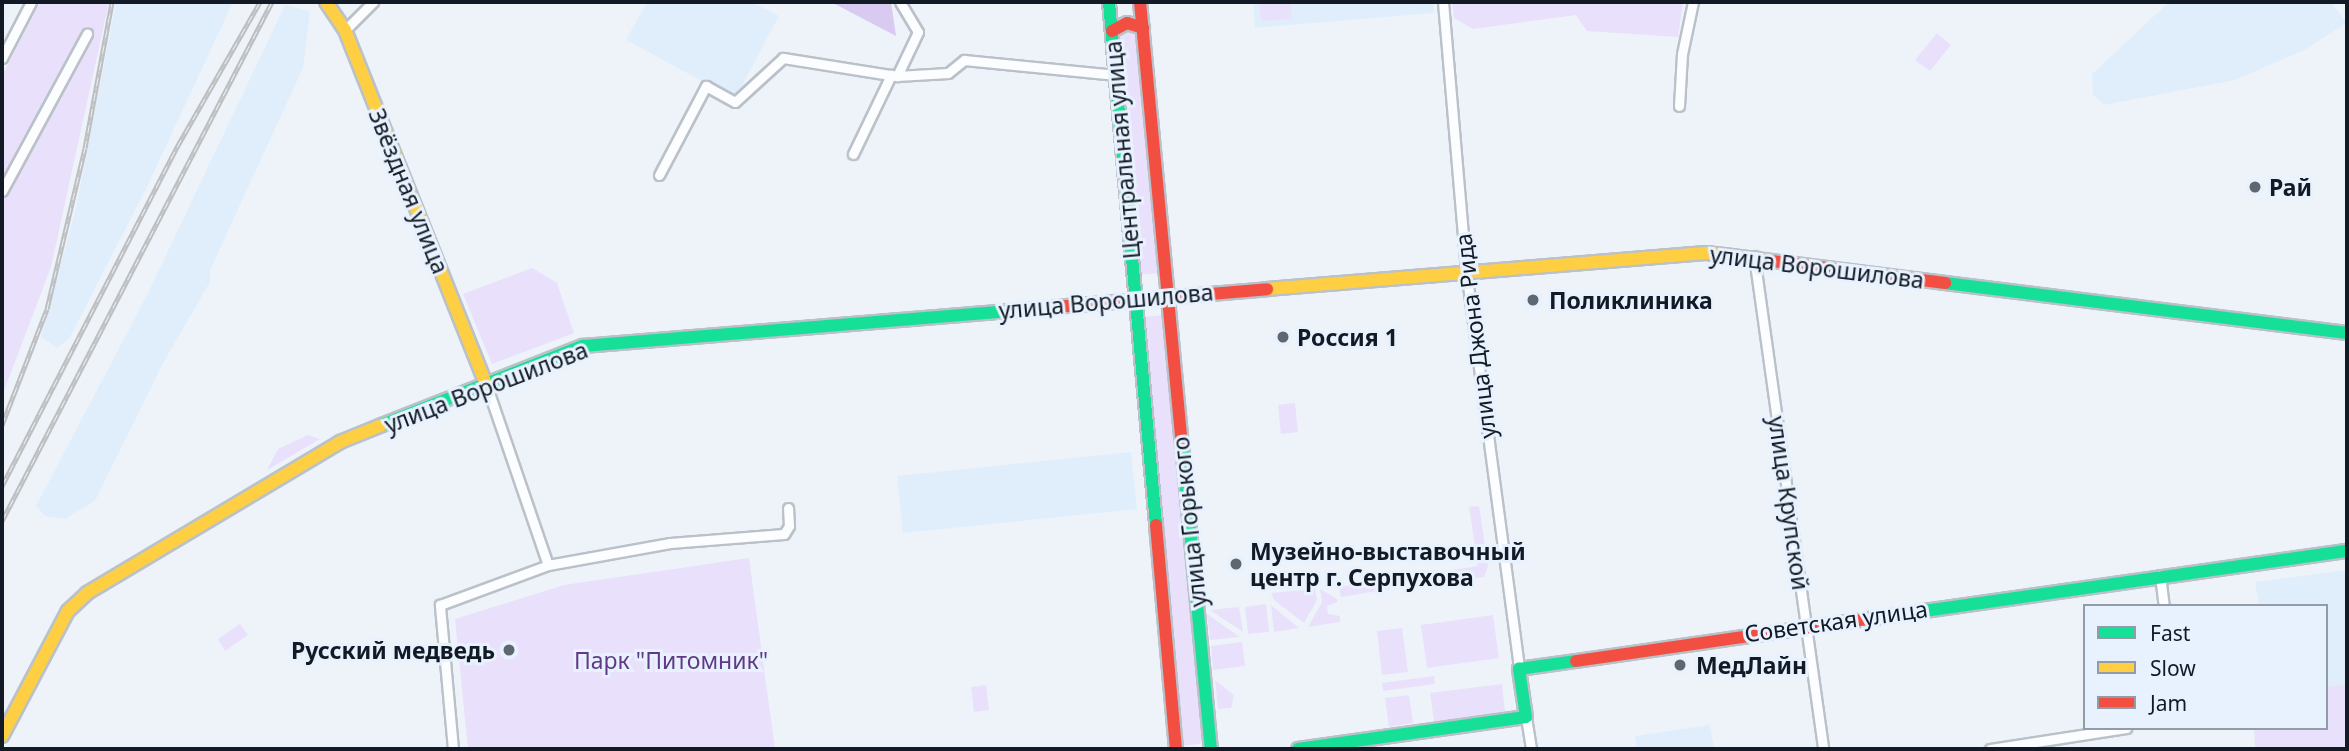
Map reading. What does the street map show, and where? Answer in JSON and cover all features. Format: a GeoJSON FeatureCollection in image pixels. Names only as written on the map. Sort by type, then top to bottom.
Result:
{"type":"FeatureCollection","features":[{"type":"Feature","properties":{"kind":"main road","name":"Звёздная улица"},"geometry":{"type":"LineString","coordinates":[[326,2],[345,30],[486,384]]}},
{"type":"Feature","properties":{"kind":"main road","name":"Центральная улица"},"geometry":{"type":"LineString","coordinates":[[1109,2],[1135,298]]}},
{"type":"Feature","properties":{"kind":"main road","name":"Центральная улица"},"geometry":{"type":"LineString","coordinates":[[1140,2],[1167,295]]}},
{"type":"Feature","properties":{"kind":"main road"},"geometry":{"type":"LineString","coordinates":[[1112,31],[1127,23],[1143,28]]}},
{"type":"Feature","properties":{"kind":"main road","name":"улица Ворошилова"},"geometry":{"type":"LineString","coordinates":[[2,736],[68,611],[87,593],[340,442],[583,346],[1672,254],[1754,257],[2347,333]]}},
{"type":"Feature","properties":{"kind":"main road","name":"улица Горького"},"geometry":{"type":"LineString","coordinates":[[1167,295],[1210,749]]}},
{"type":"Feature","properties":{"kind":"main road","name":"улица Горького"},"geometry":{"type":"LineString","coordinates":[[1135,298],[1176,749]]}},
{"type":"Feature","properties":{"kind":"main road","name":"Советская улица"},"geometry":{"type":"LineString","coordinates":[[1519,669],[1806,625],[2347,551]]}},
{"type":"Feature","properties":{"kind":"main road"},"geometry":{"type":"LineString","coordinates":[[1298,749],[1526,717],[1519,669]]}},
{"type":"Feature","properties":{"kind":"street"},"geometry":{"type":"LineString","coordinates":[[2,58],[31,2]]}},
{"type":"Feature","properties":{"kind":"street"},"geometry":{"type":"LineString","coordinates":[[345,30],[373,2]]}},
{"type":"Feature","properties":{"kind":"street"},"geometry":{"type":"LineString","coordinates":[[853,154],[918,32],[900,2]]}},
{"type":"Feature","properties":{"kind":"street","name":"улица Джона Рида"},"geometry":{"type":"LineString","coordinates":[[1443,2],[1466,270],[1519,669]]}},
{"type":"Feature","properties":{"kind":"street"},"geometry":{"type":"LineString","coordinates":[[1679,106],[1682,54],[1693,2]]}},
{"type":"Feature","properties":{"kind":"street"},"geometry":{"type":"LineString","coordinates":[[2,191],[87,34]]}},
{"type":"Feature","properties":{"kind":"street"},"geometry":{"type":"LineString","coordinates":[[659,175],[706,86],[735,102],[783,58],[894,75],[948,73],[964,60],[1115,75]]}},
{"type":"Feature","properties":{"kind":"street","name":"улица Крупской"},"geometry":{"type":"LineString","coordinates":[[1754,257],[1823,749]]}},
{"type":"Feature","properties":{"kind":"street"},"geometry":{"type":"LineString","coordinates":[[486,384],[548,565]]}},
{"type":"Feature","properties":{"kind":"street"},"geometry":{"type":"LineString","coordinates":[[453,749],[440,605],[548,565],[670,543],[784,534],[789,526],[788,508]]}},
{"type":"Feature","properties":{"kind":"street"},"geometry":{"type":"LineString","coordinates":[[2160,575],[2164,604]]}},
{"type":"Feature","properties":{"kind":"street"},"geometry":{"type":"LineString","coordinates":[[1526,717],[1531,749]]}},
{"type":"Feature","properties":{"kind":"street"},"geometry":{"type":"LineString","coordinates":[[1990,749],[2113,730]]}},
{"type":"Feature","properties":{"kind":"shaded area"},"geometry":{"type":"Polygon","coordinates":[[[116,2],[233,2],[146,189],[69,339],[57,348],[41,337],[76,208],[116,2]]]}},
{"type":"Feature","properties":{"kind":"shaded area"},"geometry":{"type":"Polygon","coordinates":[[[647,2],[752,2],[779,16],[735,99],[626,40],[647,2]]]}},
{"type":"Feature","properties":{"kind":"shaded area"},"geometry":{"type":"Polygon","coordinates":[[[831,2],[891,2],[896,36],[831,2]]]}},
{"type":"Feature","properties":{"kind":"shaded area"},"geometry":{"type":"Polygon","coordinates":[[[1253,2],[1433,2],[1434,13],[1255,28],[1253,2]]]}},
{"type":"Feature","properties":{"kind":"shaded area"},"geometry":{"type":"Polygon","coordinates":[[[2169,2],[2331,2],[2347,23],[2304,50],[2235,80],[2104,105],[2093,95],[2092,74],[2169,2]]]}},
{"type":"Feature","properties":{"kind":"shaded area"},"geometry":{"type":"Polygon","coordinates":[[[285,5],[310,11],[303,68],[210,270],[210,282],[162,365],[95,501],[65,519],[45,516],[36,506],[147,295],[285,5]]]}},
{"type":"Feature","properties":{"kind":"shaded area"},"geometry":{"type":"Polygon","coordinates":[[[1131,452],[1137,509],[903,533],[897,476],[1131,452]]]}},
{"type":"Feature","properties":{"kind":"shaded area"},"geometry":{"type":"Polygon","coordinates":[[[2347,570],[2347,684],[2328,687],[2328,604],[2259,604],[2255,582],[2347,570]]]}},
{"type":"Feature","properties":{"kind":"shaded area"},"geometry":{"type":"Polygon","coordinates":[[[1710,725],[1714,749],[1637,749],[1635,736],[1710,725]]]}},
{"type":"Feature","properties":{"kind":"green space"},"geometry":{"type":"Polygon","coordinates":[[[40,2],[109,2],[51,267],[2,396],[2,76],[40,2]]]}},
{"type":"Feature","properties":{"kind":"green space"},"geometry":{"type":"Polygon","coordinates":[[[1259,2],[1291,2],[1292,19],[1261,21],[1259,2]]]}},
{"type":"Feature","properties":{"kind":"green space"},"geometry":{"type":"Polygon","coordinates":[[[1452,2],[1683,2],[1678,37],[1587,31],[1576,15],[1473,29],[1454,18],[1452,2]]]}},
{"type":"Feature","properties":{"kind":"green space"},"geometry":{"type":"Polygon","coordinates":[[[1126,28],[1140,35],[1161,273],[1138,275],[1116,37],[1126,28]]]}},
{"type":"Feature","properties":{"kind":"green space"},"geometry":{"type":"Polygon","coordinates":[[[1937,33],[1951,45],[1930,71],[1915,60],[1937,33]]]}},
{"type":"Feature","properties":{"kind":"green space"},"geometry":{"type":"Polygon","coordinates":[[[532,268],[557,283],[574,333],[492,364],[463,294],[532,268]]]}},
{"type":"Feature","properties":{"kind":"green space"},"geometry":{"type":"Polygon","coordinates":[[[1164,315],[1203,743],[1178,747],[1141,317],[1164,315]]]}},
{"type":"Feature","properties":{"kind":"green space"},"geometry":{"type":"Polygon","coordinates":[[[1295,403],[1298,432],[1281,434],[1278,405],[1295,403]]]}},
{"type":"Feature","properties":{"kind":"green space"},"geometry":{"type":"Polygon","coordinates":[[[308,435],[320,439],[267,470],[278,449],[308,435]]]}},
{"type":"Feature","properties":{"kind":"green space"},"geometry":{"type":"Polygon","coordinates":[[[1479,506],[1488,566],[1484,577],[1412,586],[1410,577],[1478,566],[1469,507],[1479,506]]]}},
{"type":"Feature","properties":{"kind":"green space","name":"Парк \"Питомник\""},"geometry":{"type":"Polygon","coordinates":[[[749,558],[775,749],[468,749],[455,619],[564,585],[749,558]]]}},
{"type":"Feature","properties":{"kind":"green space"},"geometry":{"type":"Polygon","coordinates":[[[1395,578],[1397,588],[1341,597],[1339,587],[1395,578]]]}},
{"type":"Feature","properties":{"kind":"green space"},"geometry":{"type":"Polygon","coordinates":[[[1315,589],[1317,600],[1304,623],[1274,600],[1271,593],[1315,589]]]}},
{"type":"Feature","properties":{"kind":"green space"},"geometry":{"type":"Polygon","coordinates":[[[1320,589],[1336,598],[1338,602],[1327,606],[1328,614],[1340,616],[1340,622],[1308,627],[1322,602],[1320,589]]]}},
{"type":"Feature","properties":{"kind":"green space"},"geometry":{"type":"Polygon","coordinates":[[[1266,604],[1269,632],[1248,634],[1245,607],[1266,604]]]}},
{"type":"Feature","properties":{"kind":"green space"},"geometry":{"type":"Polygon","coordinates":[[[1271,605],[1299,628],[1274,632],[1271,605]]]}},
{"type":"Feature","properties":{"kind":"green space"},"geometry":{"type":"Polygon","coordinates":[[[1239,607],[1243,632],[1210,610],[1239,607]]]}},
{"type":"Feature","properties":{"kind":"green space"},"geometry":{"type":"Polygon","coordinates":[[[1207,614],[1240,637],[1210,640],[1207,614]]]}},
{"type":"Feature","properties":{"kind":"green space"},"geometry":{"type":"Polygon","coordinates":[[[1493,615],[1499,658],[1427,668],[1421,625],[1493,615]]]}},
{"type":"Feature","properties":{"kind":"green space"},"geometry":{"type":"Polygon","coordinates":[[[240,624],[248,635],[225,651],[218,639],[240,624]]]}},
{"type":"Feature","properties":{"kind":"green space"},"geometry":{"type":"Polygon","coordinates":[[[1402,628],[1408,672],[1382,675],[1377,631],[1402,628]]]}},
{"type":"Feature","properties":{"kind":"green space"},"geometry":{"type":"Polygon","coordinates":[[[1242,642],[1245,666],[1213,670],[1211,646],[1242,642]]]}},
{"type":"Feature","properties":{"kind":"green space"},"geometry":{"type":"Polygon","coordinates":[[[1434,676],[1435,684],[1383,691],[1382,683],[1434,676]]]}},
{"type":"Feature","properties":{"kind":"green space"},"geometry":{"type":"Polygon","coordinates":[[[1215,680],[1234,695],[1231,708],[1218,709],[1215,680]]]}},
{"type":"Feature","properties":{"kind":"green space"},"geometry":{"type":"Polygon","coordinates":[[[1502,684],[1505,712],[1434,722],[1430,693],[1502,684]]]}},
{"type":"Feature","properties":{"kind":"green space"},"geometry":{"type":"Polygon","coordinates":[[[2347,684],[2347,749],[2255,749],[2254,730],[2328,730],[2328,687],[2347,684]]]}},
{"type":"Feature","properties":{"kind":"green space"},"geometry":{"type":"Polygon","coordinates":[[[986,685],[989,710],[974,712],[971,687],[986,685]]]}},
{"type":"Feature","properties":{"kind":"green space"},"geometry":{"type":"Polygon","coordinates":[[[1409,695],[1413,723],[1389,727],[1385,698],[1409,695]]]}},
{"type":"Feature","properties":{"kind":"railway"},"geometry":{"type":"LineString","coordinates":[[2,425],[47,309],[85,148],[112,2]]}},
{"type":"Feature","properties":{"kind":"railway"},"geometry":{"type":"LineString","coordinates":[[2,486],[177,147],[260,2]]}},
{"type":"Feature","properties":{"kind":"railway"},"geometry":{"type":"LineString","coordinates":[[2,521],[272,2]]}},
{"type":"Feature","properties":{"kind":"traffic: fast"},"geometry":{"type":"LineString","coordinates":[[1109,2],[1156,525]]}},
{"type":"Feature","properties":{"kind":"traffic: fast"},"geometry":{"type":"LineString","coordinates":[[1945,283],[2347,333]]}},
{"type":"Feature","properties":{"kind":"traffic: fast"},"geometry":{"type":"LineString","coordinates":[[382,425],[583,346],[1043,308]]}},
{"type":"Feature","properties":{"kind":"traffic: fast"},"geometry":{"type":"LineString","coordinates":[[1182,444],[1211,749]]}},
{"type":"Feature","properties":{"kind":"traffic: fast"},"geometry":{"type":"LineString","coordinates":[[1896,615],[2347,551]]}},
{"type":"Feature","properties":{"kind":"traffic: fast"},"geometry":{"type":"LineString","coordinates":[[1298,749],[1526,717],[1519,669],[1576,661]]}},
{"type":"Feature","properties":{"kind":"traffic: slow"},"geometry":{"type":"LineString","coordinates":[[326,2],[345,30],[486,384]]}},
{"type":"Feature","properties":{"kind":"traffic: slow"},"geometry":{"type":"LineString","coordinates":[[1267,289],[1706,253],[1724,255]]}},
{"type":"Feature","properties":{"kind":"traffic: slow"},"geometry":{"type":"LineString","coordinates":[[2,736],[68,611],[87,593],[340,442],[382,425]]}},
{"type":"Feature","properties":{"kind":"traffic: jam"},"geometry":{"type":"LineString","coordinates":[[1140,2],[1182,444]]}},
{"type":"Feature","properties":{"kind":"traffic: jam"},"geometry":{"type":"LineString","coordinates":[[1112,31],[1127,23],[1143,28]]}},
{"type":"Feature","properties":{"kind":"traffic: jam"},"geometry":{"type":"LineString","coordinates":[[1724,255],[1945,283]]}},
{"type":"Feature","properties":{"kind":"traffic: jam"},"geometry":{"type":"LineString","coordinates":[[1043,308],[1267,289]]}},
{"type":"Feature","properties":{"kind":"traffic: jam"},"geometry":{"type":"LineString","coordinates":[[1156,525],[1176,749]]}},
{"type":"Feature","properties":{"kind":"traffic: jam"},"geometry":{"type":"LineString","coordinates":[[1576,661],[1896,615]]}},
{"type":"Feature","properties":{"kind":"place","name":"Рай"},"geometry":{"type":"Point","coordinates":[2255,187]}},
{"type":"Feature","properties":{"kind":"place","name":"Поликлиника"},"geometry":{"type":"Point","coordinates":[1533,300]}},
{"type":"Feature","properties":{"kind":"place","name":"Россия 1"},"geometry":{"type":"Point","coordinates":[1283,337]}},
{"type":"Feature","properties":{"kind":"place","name":"Музейно-выставочный центр г. Серпухова"},"geometry":{"type":"Point","coordinates":[1236,564]}},
{"type":"Feature","properties":{"kind":"place","name":"Русский медведь"},"geometry":{"type":"Point","coordinates":[509,650]}},
{"type":"Feature","properties":{"kind":"place","name":"МедЛайн"},"geometry":{"type":"Point","coordinates":[1680,665]}}]}
